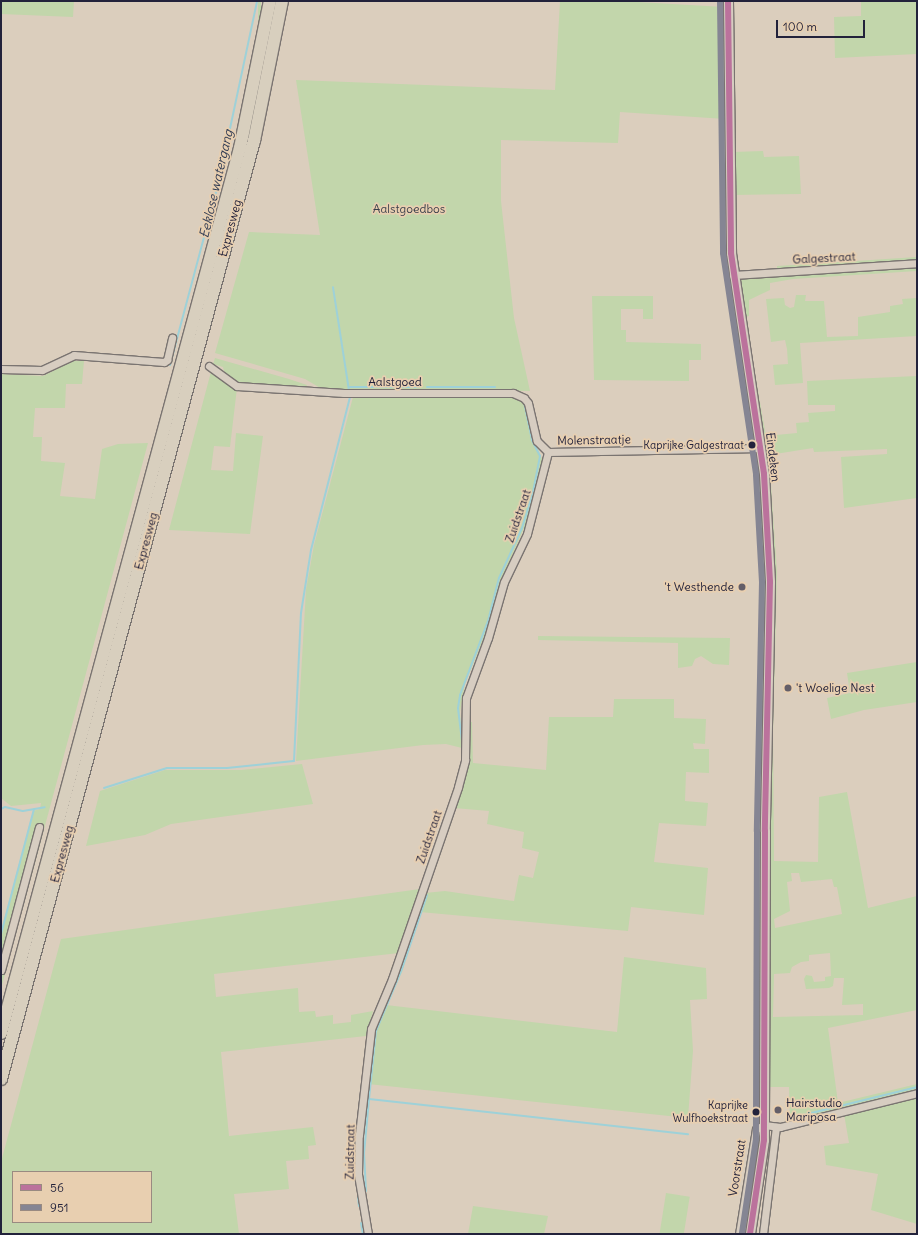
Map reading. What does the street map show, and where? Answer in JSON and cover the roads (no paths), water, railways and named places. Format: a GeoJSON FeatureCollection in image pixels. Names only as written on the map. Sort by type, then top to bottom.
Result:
{"type":"FeatureCollection","features":[{"type":"Feature","properties":{"kind":"highway","name":"Expresweg"},"geometry":{"type":"LineString","coordinates":[[1,1033],[240,148],[270,1]]}},
{"type":"Feature","properties":{"kind":"highway","name":"Expresweg"},"geometry":{"type":"LineString","coordinates":[[1,1079],[254,141],[282,1]]}},
{"type":"Feature","properties":{"kind":"street","name":"Eindeken"},"geometry":{"type":"LineString","coordinates":[[728,1],[733,275],[761,448],[766,500],[770,582],[765,839],[764,1125]]}},
{"type":"Feature","properties":{"kind":"street","name":"Galgestraat"},"geometry":{"type":"LineString","coordinates":[[733,275],[917,263]]}},
{"type":"Feature","properties":{"kind":"street"},"geometry":{"type":"LineString","coordinates":[[1,369],[42,370],[74,355],[137,360],[167,360],[172,338]]}},
{"type":"Feature","properties":{"kind":"street","name":"Aalstgoed"},"geometry":{"type":"LineString","coordinates":[[210,366],[237,386],[344,393],[518,394],[528,403],[536,441],[548,452]]}},
{"type":"Feature","properties":{"kind":"street","name":"Molenstraatje"},"geometry":{"type":"LineString","coordinates":[[548,452],[761,448]]}},
{"type":"Feature","properties":{"kind":"street","name":"Zuidstraat"},"geometry":{"type":"LineString","coordinates":[[368,1234],[358,1174],[359,1135],[371,1029],[392,979],[458,787],[465,760],[465,713],[468,692],[488,638],[504,582],[527,534],[548,452]]}},
{"type":"Feature","properties":{"kind":"street"},"geometry":{"type":"LineString","coordinates":[[1,970],[39,827]]}},
{"type":"Feature","properties":{"kind":"street"},"geometry":{"type":"LineString","coordinates":[[764,1125],[776,1127],[917,1093]]}},
{"type":"Feature","properties":{"kind":"street","name":"Voorstraat"},"geometry":{"type":"LineString","coordinates":[[739,1234],[756,1129],[764,1125]]}},
{"type":"Feature","properties":{"kind":"street","name":"Voorstraat"},"geometry":{"type":"LineString","coordinates":[[750,1234],[761,1170],[764,1125]]}},
{"type":"Feature","properties":{"kind":"street"},"geometry":{"type":"LineString","coordinates":[[763,1234],[776,1127]]}},
{"type":"Feature","properties":{"kind":"waterway","name":"Eeklose watergang"},"geometry":{"type":"LineString","coordinates":[[170,365],[218,185],[257,1]]}},
{"type":"Feature","properties":{"kind":"waterway"},"geometry":{"type":"LineString","coordinates":[[104,788],[167,768],[227,768],[294,761],[301,613],[311,550],[350,397],[333,287]]}},
{"type":"Feature","properties":{"kind":"waterway"},"geometry":{"type":"LineString","coordinates":[[350,387],[418,387]]}},
{"type":"Feature","properties":{"kind":"waterway"},"geometry":{"type":"LineString","coordinates":[[427,387],[495,387]]}},
{"type":"Feature","properties":{"kind":"waterway"},"geometry":{"type":"LineString","coordinates":[[428,397],[515,396]]}},
{"type":"Feature","properties":{"kind":"waterway"},"geometry":{"type":"LineString","coordinates":[[350,397],[421,397]]}},
{"type":"Feature","properties":{"kind":"waterway"},"geometry":{"type":"LineString","coordinates":[[462,741],[458,708],[460,695],[488,621],[499,578],[522,528],[533,492],[540,456],[532,440],[524,403]]}},
{"type":"Feature","properties":{"kind":"waterway"},"geometry":{"type":"LineString","coordinates":[[1,809],[5,807],[23,811],[45,807]]}},
{"type":"Feature","properties":{"kind":"waterway"},"geometry":{"type":"LineString","coordinates":[[1,934],[34,809]]}},
{"type":"Feature","properties":{"kind":"waterway"},"geometry":{"type":"LineString","coordinates":[[369,1099],[376,1031],[402,969],[427,895]]}},
{"type":"Feature","properties":{"kind":"waterway"},"geometry":{"type":"LineString","coordinates":[[791,1118],[917,1087]]}},
{"type":"Feature","properties":{"kind":"waterway"},"geometry":{"type":"LineString","coordinates":[[366,1191],[364,1154],[369,1099],[688,1134]]}},
{"type":"Feature","properties":{"kind":"waterway"},"geometry":{"type":"LineString","coordinates":[[832,1118],[878,1106]]}},
{"type":"Feature","properties":{"kind":"waterway"},"geometry":{"type":"LineString","coordinates":[[358,1197],[359,1206]]}},
{"type":"Feature","properties":{"kind":"waterway"},"geometry":{"type":"LineString","coordinates":[[361,1223],[363,1234]]}},
{"type":"Feature","properties":{"kind":"place","name":"Kaprijke Galgestraat"},"geometry":{"type":"Point","coordinates":[752,445]}},
{"type":"Feature","properties":{"kind":"place","name":"'t Westhende"},"geometry":{"type":"Point","coordinates":[742,587]}},
{"type":"Feature","properties":{"kind":"place","name":"'t Woelige Nest"},"geometry":{"type":"Point","coordinates":[788,688]}},
{"type":"Feature","properties":{"kind":"place","name":"Hairstudio Mariposa"},"geometry":{"type":"Point","coordinates":[778,1110]}},
{"type":"Feature","properties":{"kind":"place","name":"Kaprijke Wulfhoekstraat"},"geometry":{"type":"Point","coordinates":[756,1112]}},
{"type":"Feature","properties":{"kind":"park label","name":"Aalstgoedbos"},"geometry":{"type":"Point","coordinates":[409,209]}}]}
